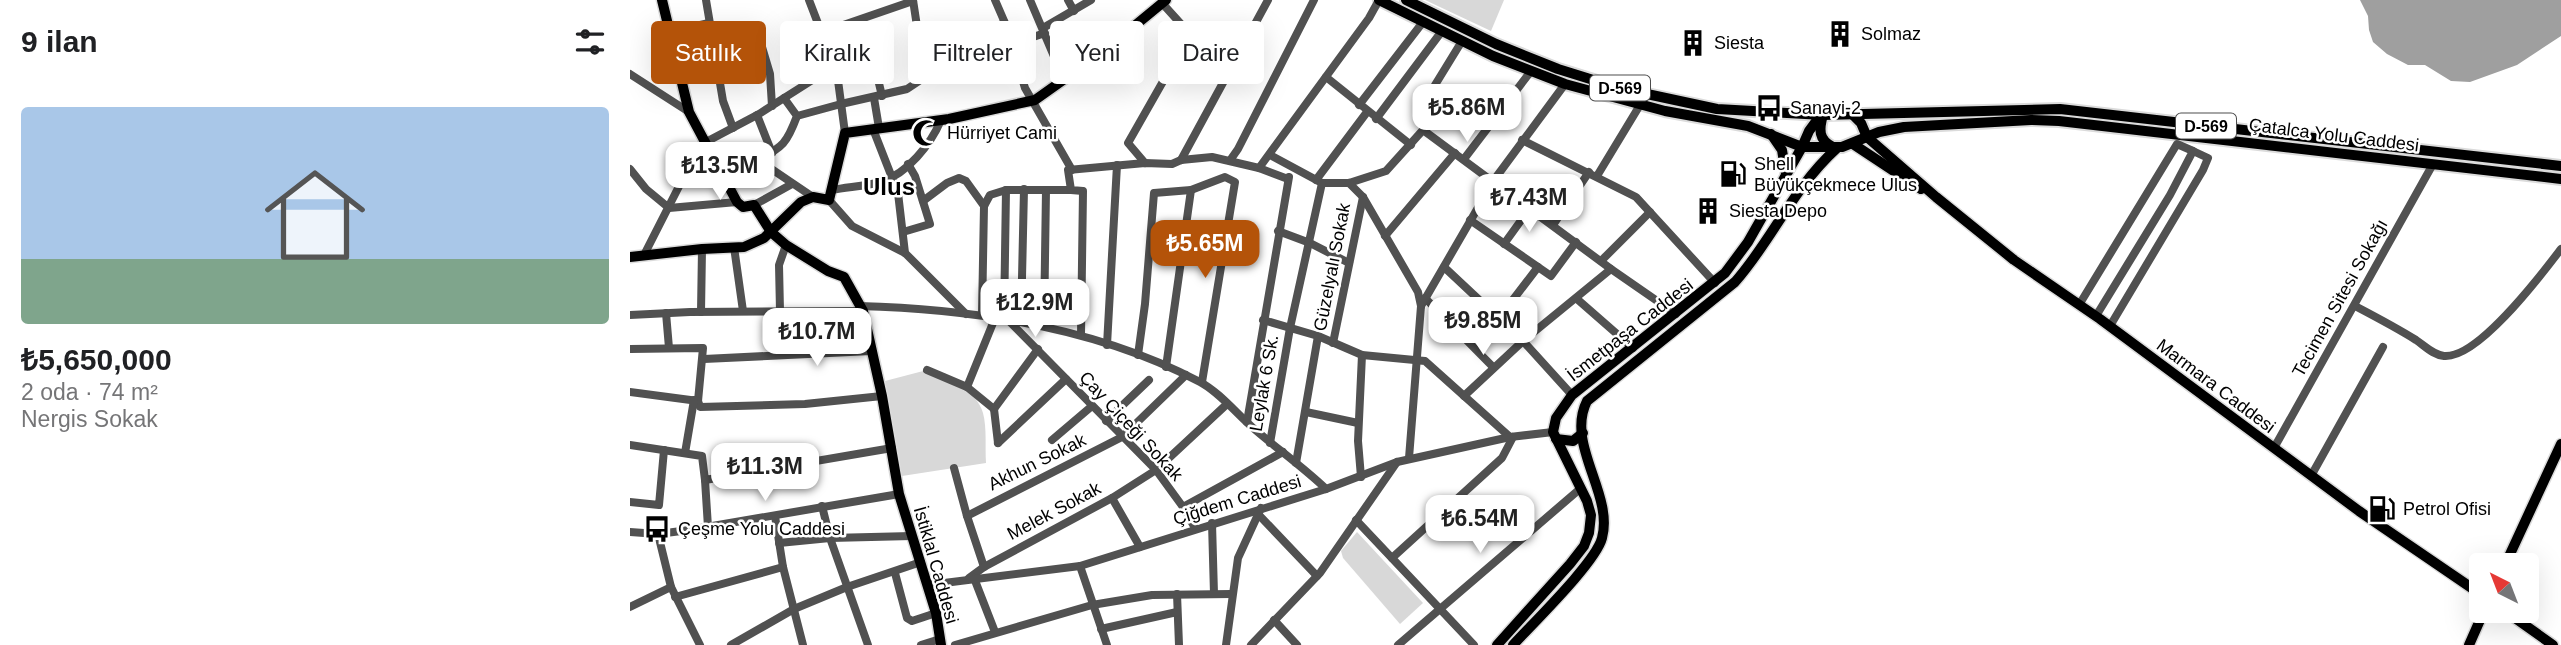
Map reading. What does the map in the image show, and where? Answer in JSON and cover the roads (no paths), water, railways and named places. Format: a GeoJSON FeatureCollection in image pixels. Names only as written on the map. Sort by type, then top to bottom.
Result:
{"type":"FeatureCollection","features":[{"type":"Feature","properties":{"kind":"highway","name":"Çatalca Yolu Caddesi"},"geometry":{"type":"LineString","coordinates":[[1379,0],[1462,41],[1565,84],[1640,105],[1736,123],[1802,147],[1837,148],[1853,145],[1891,128],[2059,121],[2561,179]]}},
{"type":"Feature","properties":{"kind":"highway","name":"Çatalca Yolu Caddesi"},"geometry":{"type":"LineString","coordinates":[[1406,0],[1516,53],[1558,69],[1619,88],[1717,109],[1823,115],[2072,110],[2561,166]]}},
{"type":"Feature","properties":{"kind":"highway"},"geometry":{"type":"LineString","coordinates":[[1851,113],[1861,123],[1867,137]]}},
{"type":"Feature","properties":{"kind":"highway"},"geometry":{"type":"LineString","coordinates":[[1802,147],[1815,121],[1823,115]]}},
{"type":"Feature","properties":{"kind":"highway"},"geometry":{"type":"LineString","coordinates":[[1823,115],[1820,135],[1824,142],[1837,148]]}},
{"type":"Feature","properties":{"kind":"main road"},"geometry":{"type":"LineString","coordinates":[[660,0],[666,21]]}},
{"type":"Feature","properties":{"kind":"main road"},"geometry":{"type":"LineString","coordinates":[[1140,21],[1164,1]]}},
{"type":"Feature","properties":{"kind":"main road"},"geometry":{"type":"LineString","coordinates":[[682,84],[689,112],[737,202],[743,206],[754,205]]}},
{"type":"Feature","properties":{"kind":"main road"},"geometry":{"type":"LineString","coordinates":[[630,257],[755,243],[771,232],[801,202],[813,197],[831,195],[845,133],[941,120],[1032,102],[1058,84]]}},
{"type":"Feature","properties":{"kind":"main road"},"geometry":{"type":"LineString","coordinates":[[1771,134],[1782,150],[1786,174]]}},
{"type":"Feature","properties":{"kind":"main road"},"geometry":{"type":"LineString","coordinates":[[1867,137],[1936,197]]}},
{"type":"Feature","properties":{"kind":"main road"},"geometry":{"type":"LineString","coordinates":[[1853,145],[1936,197]]}},
{"type":"Feature","properties":{"kind":"main road","name":"İsmetpaşa Caddesi"},"geometry":{"type":"LineString","coordinates":[[1555,436],[1559,413],[1572,395],[1715,283],[1735,261],[1767,211],[1802,147]]}},
{"type":"Feature","properties":{"kind":"main road","name":"İsmetpaşa Caddesi"},"geometry":{"type":"LineString","coordinates":[[1582,418],[1591,396],[1735,282],[1749,266],[1809,177],[1837,148]]}},
{"type":"Feature","properties":{"kind":"main road","name":"Marmara Caddesi"},"geometry":{"type":"LineString","coordinates":[[1936,197],[2014,260],[2096,316],[2388,531],[2469,586]]}},
{"type":"Feature","properties":{"kind":"main road","name":"İstiklal Caddesi"},"geometry":{"type":"LineString","coordinates":[[754,205],[771,232],[786,245],[828,271],[844,277],[861,308],[882,396],[899,494],[936,613],[941,642]]}},
{"type":"Feature","properties":{"kind":"main road"},"geometry":{"type":"LineString","coordinates":[[1767,211],[1779,218]]}},
{"type":"Feature","properties":{"kind":"main road"},"geometry":{"type":"LineString","coordinates":[[1679,311],[1690,318]]}},
{"type":"Feature","properties":{"kind":"main road"},"geometry":{"type":"LineString","coordinates":[[1513,645],[1587,564],[1603,537],[1602,507],[1586,454],[1582,418],[1567,411],[1559,413]]}},
{"type":"Feature","properties":{"kind":"main road"},"geometry":{"type":"LineString","coordinates":[[1555,436],[1573,442],[1583,433]]}},
{"type":"Feature","properties":{"kind":"main road"},"geometry":{"type":"LineString","coordinates":[[1497,645],[1584,546],[1590,533],[1591,515],[1555,436]]}},
{"type":"Feature","properties":{"kind":"main road"},"geometry":{"type":"LineString","coordinates":[[2511,553],[2561,444]]}},
{"type":"Feature","properties":{"kind":"main road"},"geometry":{"type":"LineString","coordinates":[[1552,583],[1561,592]]}},
{"type":"Feature","properties":{"kind":"main road"},"geometry":{"type":"LineString","coordinates":[[2469,645],[2479,623]]}},
{"type":"Feature","properties":{"kind":"main road"},"geometry":{"type":"LineString","coordinates":[[2522,623],[2553,645]]}},
{"type":"Feature","properties":{"kind":"street"},"geometry":{"type":"LineString","coordinates":[[706,0],[709,21]]}},
{"type":"Feature","properties":{"kind":"street"},"geometry":{"type":"LineString","coordinates":[[809,0],[818,21]]}},
{"type":"Feature","properties":{"kind":"street"},"geometry":{"type":"LineString","coordinates":[[995,0],[1004,21]]}},
{"type":"Feature","properties":{"kind":"street"},"geometry":{"type":"LineString","coordinates":[[1030,0],[1050,46]]}},
{"type":"Feature","properties":{"kind":"street"},"geometry":{"type":"LineString","coordinates":[[1068,0],[1074,11]]}},
{"type":"Feature","properties":{"kind":"street"},"geometry":{"type":"LineString","coordinates":[[1036,36],[1091,0]]}},
{"type":"Feature","properties":{"kind":"street"},"geometry":{"type":"LineString","coordinates":[[1181,160],[1268,0]]}},
{"type":"Feature","properties":{"kind":"street"},"geometry":{"type":"LineString","coordinates":[[1231,159],[1314,0]]}},
{"type":"Feature","properties":{"kind":"street"},"geometry":{"type":"LineString","coordinates":[[1259,168],[1369,18],[1379,0]]}},
{"type":"Feature","properties":{"kind":"street"},"geometry":{"type":"LineString","coordinates":[[854,21],[913,1],[916,21]]}},
{"type":"Feature","properties":{"kind":"street"},"geometry":{"type":"LineString","coordinates":[[1145,163],[1128,143],[1190,34],[1164,1]]}},
{"type":"Feature","properties":{"kind":"street"},"geometry":{"type":"LineString","coordinates":[[1360,105],[1423,22]]}},
{"type":"Feature","properties":{"kind":"street"},"geometry":{"type":"LineString","coordinates":[[1377,119],[1441,31]]}},
{"type":"Feature","properties":{"kind":"street"},"geometry":{"type":"LineString","coordinates":[[1462,41],[1435,85],[1434,92],[1488,127]]}},
{"type":"Feature","properties":{"kind":"street"},"geometry":{"type":"LineString","coordinates":[[766,62],[770,74],[772,106]]}},
{"type":"Feature","properties":{"kind":"street"},"geometry":{"type":"LineString","coordinates":[[1464,159],[1531,71]]}},
{"type":"Feature","properties":{"kind":"street"},"geometry":{"type":"LineString","coordinates":[[630,74],[689,112]]}},
{"type":"Feature","properties":{"kind":"street"},"geometry":{"type":"LineString","coordinates":[[1326,77],[1410,145]]}},
{"type":"Feature","properties":{"kind":"street"},"geometry":{"type":"LineString","coordinates":[[720,84],[733,128]]}},
{"type":"Feature","properties":{"kind":"street"},"geometry":{"type":"LineString","coordinates":[[644,255],[698,149],[806,84]]}},
{"type":"Feature","properties":{"kind":"street"},"geometry":{"type":"LineString","coordinates":[[838,84],[845,133]]}},
{"type":"Feature","properties":{"kind":"street"},"geometry":{"type":"LineString","coordinates":[[877,84],[876,128],[900,199],[905,253]]}},
{"type":"Feature","properties":{"kind":"street"},"geometry":{"type":"LineString","coordinates":[[797,116],[878,97],[907,89],[914,84]]}},
{"type":"Feature","properties":{"kind":"street"},"geometry":{"type":"LineString","coordinates":[[1024,84],[1070,170],[1071,190]]}},
{"type":"Feature","properties":{"kind":"street"},"geometry":{"type":"LineString","coordinates":[[1409,458],[1423,302],[1493,180],[1565,84]]}},
{"type":"Feature","properties":{"kind":"street"},"geometry":{"type":"LineString","coordinates":[[784,98],[797,116]]}},
{"type":"Feature","properties":{"kind":"street"},"geometry":{"type":"LineString","coordinates":[[1270,155],[1319,181],[1349,183],[1386,171],[1423,130],[1443,99]]}},
{"type":"Feature","properties":{"kind":"street"},"geometry":{"type":"LineString","coordinates":[[1553,225],[1593,174],[1640,105]]}},
{"type":"Feature","properties":{"kind":"street"},"geometry":{"type":"LineString","coordinates":[[1319,181],[1367,112]]}},
{"type":"Feature","properties":{"kind":"street"},"geometry":{"type":"LineString","coordinates":[[757,115],[772,153]]}},
{"type":"Feature","properties":{"kind":"street"},"geometry":{"type":"LineString","coordinates":[[758,160],[783,146],[797,116]]}},
{"type":"Feature","properties":{"kind":"street"},"geometry":{"type":"LineString","coordinates":[[941,120],[933,137],[908,164],[891,177],[831,195],[852,226],[905,253],[966,314]]}},
{"type":"Feature","properties":{"kind":"street"},"geometry":{"type":"LineString","coordinates":[[1423,130],[1612,269],[1679,311]]}},
{"type":"Feature","properties":{"kind":"street"},"geometry":{"type":"LineString","coordinates":[[1522,140],[1636,197],[1715,283]]}},
{"type":"Feature","properties":{"kind":"street"},"geometry":{"type":"LineString","coordinates":[[2079,305],[2177,144],[2208,158],[2110,327]]}},
{"type":"Feature","properties":{"kind":"street"},"geometry":{"type":"LineString","coordinates":[[2096,316],[2170,195],[2193,151]]}},
{"type":"Feature","properties":{"kind":"street"},"geometry":{"type":"LineString","coordinates":[[1385,236],[1455,153]]}},
{"type":"Feature","properties":{"kind":"street"},"geometry":{"type":"LineString","coordinates":[[712,155],[758,160],[813,197]]}},
{"type":"Feature","properties":{"kind":"street"},"geometry":{"type":"LineString","coordinates":[[1070,170],[1145,163],[1172,164],[1181,160],[1212,157],[1231,159],[1288,179]]}},
{"type":"Feature","properties":{"kind":"street"},"geometry":{"type":"LineString","coordinates":[[903,232],[930,224],[908,164]]}},
{"type":"Feature","properties":{"kind":"street","name":"Tecimen Sitesi Sokağı"},"geometry":{"type":"LineString","coordinates":[[2274,448],[2433,164]]}},
{"type":"Feature","properties":{"kind":"street"},"geometry":{"type":"LineString","coordinates":[[1107,345],[1117,165]]}},
{"type":"Feature","properties":{"kind":"street"},"geometry":{"type":"LineString","coordinates":[[1247,422],[1290,167]]}},
{"type":"Feature","properties":{"kind":"street"},"geometry":{"type":"LineString","coordinates":[[630,169],[646,189],[669,208],[737,202]]}},
{"type":"Feature","properties":{"kind":"street"},"geometry":{"type":"LineString","coordinates":[[1138,355],[1154,193],[1191,190],[1225,177],[1236,182],[1202,383]]}},
{"type":"Feature","properties":{"kind":"street"},"geometry":{"type":"LineString","coordinates":[[923,201],[958,178],[966,181],[984,205]]}},
{"type":"Feature","properties":{"kind":"street","name":"Leylak 6 Sk."},"geometry":{"type":"LineString","coordinates":[[1270,443],[1290,328],[1310,243],[1319,181]]}},
{"type":"Feature","properties":{"kind":"street"},"geometry":{"type":"LineString","coordinates":[[1349,183],[1363,197],[1423,302],[1493,367]]}},
{"type":"Feature","properties":{"kind":"street"},"geometry":{"type":"LineString","coordinates":[[754,205],[792,184]]}},
{"type":"Feature","properties":{"kind":"street"},"geometry":{"type":"LineString","coordinates":[[982,315],[984,205],[990,195],[1006,190],[1024,189],[1083,191],[1081,335]]}},
{"type":"Feature","properties":{"kind":"street"},"geometry":{"type":"LineString","coordinates":[[1021,323],[1024,189]]}},
{"type":"Feature","properties":{"kind":"street"},"geometry":{"type":"LineString","coordinates":[[967,387],[1003,319],[1006,190]]}},
{"type":"Feature","properties":{"kind":"street"},"geometry":{"type":"LineString","coordinates":[[1044,326],[1046,190]]}},
{"type":"Feature","properties":{"kind":"street"},"geometry":{"type":"LineString","coordinates":[[1166,367],[1191,190]]}},
{"type":"Feature","properties":{"kind":"street","name":"Güzelyalı Sokak"},"geometry":{"type":"LineString","coordinates":[[1333,343],[1363,197]]}},
{"type":"Feature","properties":{"kind":"street"},"geometry":{"type":"LineString","coordinates":[[1504,244],[1530,208]]}},
{"type":"Feature","properties":{"kind":"street"},"geometry":{"type":"LineString","coordinates":[[1601,261],[1650,212]]}},
{"type":"Feature","properties":{"kind":"street"},"geometry":{"type":"LineString","coordinates":[[1470,220],[1551,276],[1576,242]]}},
{"type":"Feature","properties":{"kind":"street"},"geometry":{"type":"LineString","coordinates":[[1278,231],[1310,243],[1349,263]]}},
{"type":"Feature","properties":{"kind":"street"},"geometry":{"type":"LineString","coordinates":[[780,311],[779,265],[786,245]]}},
{"type":"Feature","properties":{"kind":"street"},"geometry":{"type":"LineString","coordinates":[[734,247],[743,311]]}},
{"type":"Feature","properties":{"kind":"street"},"geometry":{"type":"LineString","coordinates":[[701,312],[702,249]]}},
{"type":"Feature","properties":{"kind":"street"},"geometry":{"type":"LineString","coordinates":[[2355,306],[2430,350],[2444,356],[2460,354],[2510,312],[2561,249]]}},
{"type":"Feature","properties":{"kind":"street"},"geometry":{"type":"LineString","coordinates":[[1444,267],[1523,341],[1572,395]]}},
{"type":"Feature","properties":{"kind":"street"},"geometry":{"type":"LineString","coordinates":[[1499,318],[1538,267]]}},
{"type":"Feature","properties":{"kind":"street"},"geometry":{"type":"LineString","coordinates":[[1464,396],[1523,341],[1612,269]]}},
{"type":"Feature","properties":{"kind":"street"},"geometry":{"type":"LineString","coordinates":[[1577,299],[1633,348]]}},
{"type":"Feature","properties":{"kind":"street"},"geometry":{"type":"LineString","coordinates":[[630,315],[861,308],[982,315],[1081,335],[1138,355],[1202,383],[1326,489]]}},
{"type":"Feature","properties":{"kind":"street"},"geometry":{"type":"LineString","coordinates":[[666,313],[669,348]]}},
{"type":"Feature","properties":{"kind":"street","name":"Çay Çiçeği Sokak"},"geometry":{"type":"LineString","coordinates":[[1003,319],[1038,349],[1156,470],[1195,528]]}},
{"type":"Feature","properties":{"kind":"street"},"geometry":{"type":"LineString","coordinates":[[1263,320],[1318,337],[1362,355],[1425,361],[1512,437],[1502,458],[1392,558]]}},
{"type":"Feature","properties":{"kind":"street"},"geometry":{"type":"LineString","coordinates":[[1296,463],[1318,337]]}},
{"type":"Feature","properties":{"kind":"street"},"geometry":{"type":"LineString","coordinates":[[630,349],[703,348],[704,359],[685,453]]}},
{"type":"Feature","properties":{"kind":"street"},"geometry":{"type":"LineString","coordinates":[[2312,476],[2384,348]]}},
{"type":"Feature","properties":{"kind":"street"},"geometry":{"type":"LineString","coordinates":[[1038,349],[994,409],[998,443],[1066,379]]}},
{"type":"Feature","properties":{"kind":"street"},"geometry":{"type":"LineString","coordinates":[[704,359],[871,351]]}},
{"type":"Feature","properties":{"kind":"street"},"geometry":{"type":"LineString","coordinates":[[1361,477],[1358,423],[1362,355]]}},
{"type":"Feature","properties":{"kind":"street"},"geometry":{"type":"LineString","coordinates":[[927,370],[967,387],[994,409]]}},
{"type":"Feature","properties":{"kind":"street","name":"Akhun Sokak"},"geometry":{"type":"LineString","coordinates":[[967,516],[1122,437],[1186,375]]}},
{"type":"Feature","properties":{"kind":"street"},"geometry":{"type":"LineString","coordinates":[[1106,421],[1149,380]]}},
{"type":"Feature","properties":{"kind":"street"},"geometry":{"type":"LineString","coordinates":[[630,392],[696,400]]}},
{"type":"Feature","properties":{"kind":"street"},"geometry":{"type":"LineString","coordinates":[[696,400],[700,407],[805,404],[882,396]]}},
{"type":"Feature","properties":{"kind":"street","name":"Melek Sokak"},"geometry":{"type":"LineString","coordinates":[[970,579],[984,567],[1112,498],[1156,470],[1227,404]]}},
{"type":"Feature","properties":{"kind":"street"},"geometry":{"type":"LineString","coordinates":[[1052,440],[1092,406]]}},
{"type":"Feature","properties":{"kind":"street"},"geometry":{"type":"LineString","coordinates":[[1306,412],[1358,423]]}},
{"type":"Feature","properties":{"kind":"street","name":"Çiğdem Caddesi"},"geometry":{"type":"LineString","coordinates":[[928,585],[1080,566],[1326,489],[1409,458],[1512,437],[1555,436]]}},
{"type":"Feature","properties":{"kind":"street"},"geometry":{"type":"LineString","coordinates":[[630,445],[702,456],[708,527]]}},
{"type":"Feature","properties":{"kind":"street"},"geometry":{"type":"LineString","coordinates":[[705,480],[892,449]]}},
{"type":"Feature","properties":{"kind":"street"},"geometry":{"type":"LineString","coordinates":[[630,502],[659,505],[664,450]]}},
{"type":"Feature","properties":{"kind":"street"},"geometry":{"type":"LineString","coordinates":[[1183,507],[1283,452]]}},
{"type":"Feature","properties":{"kind":"street"},"geometry":{"type":"LineString","coordinates":[[1251,645],[1317,576],[1397,462]]}},
{"type":"Feature","properties":{"kind":"street"},"geometry":{"type":"LineString","coordinates":[[954,468],[984,567]]}},
{"type":"Feature","properties":{"kind":"street"},"geometry":{"type":"LineString","coordinates":[[1398,645],[1581,488]]}},
{"type":"Feature","properties":{"kind":"street"},"geometry":{"type":"LineString","coordinates":[[630,532],[658,534],[708,527],[899,494]]}},
{"type":"Feature","properties":{"kind":"street"},"geometry":{"type":"LineString","coordinates":[[1112,498],[1140,547]]}},
{"type":"Feature","properties":{"kind":"street"},"geometry":{"type":"LineString","coordinates":[[822,506],[830,538],[869,645]]}},
{"type":"Feature","properties":{"kind":"street"},"geometry":{"type":"LineString","coordinates":[[1226,645],[1238,558],[1259,510],[1317,576]]}},
{"type":"Feature","properties":{"kind":"street"},"geometry":{"type":"LineString","coordinates":[[775,516],[783,568],[803,645]]}},
{"type":"Feature","properties":{"kind":"street"},"geometry":{"type":"LineString","coordinates":[[1356,520],[1474,645]]}},
{"type":"Feature","properties":{"kind":"street"},"geometry":{"type":"LineString","coordinates":[[1212,523],[1214,594]]}},
{"type":"Feature","properties":{"kind":"street"},"geometry":{"type":"LineString","coordinates":[[658,534],[671,587],[700,645]]}},
{"type":"Feature","properties":{"kind":"street"},"geometry":{"type":"LineString","coordinates":[[779,543],[830,538],[912,536]]}},
{"type":"Feature","properties":{"kind":"street"},"geometry":{"type":"LineString","coordinates":[[732,645],[794,608],[921,562]]}},
{"type":"Feature","properties":{"kind":"street"},"geometry":{"type":"LineString","coordinates":[[1080,566],[1107,645]]}},
{"type":"Feature","properties":{"kind":"street"},"geometry":{"type":"LineString","coordinates":[[675,597],[783,568]]}},
{"type":"Feature","properties":{"kind":"street"},"geometry":{"type":"LineString","coordinates":[[895,573],[907,618],[912,621],[936,613]]}},
{"type":"Feature","properties":{"kind":"street"},"geometry":{"type":"LineString","coordinates":[[970,579],[995,632]]}},
{"type":"Feature","properties":{"kind":"street"},"geometry":{"type":"LineString","coordinates":[[630,607],[671,587]]}},
{"type":"Feature","properties":{"kind":"street"},"geometry":{"type":"LineString","coordinates":[[1177,594],[1179,645]]}},
{"type":"Feature","properties":{"kind":"street"},"geometry":{"type":"LineString","coordinates":[[954,645],[1092,605],[1152,595],[1231,594]]}},
{"type":"Feature","properties":{"kind":"street"},"geometry":{"type":"LineString","coordinates":[[1101,629],[1177,612]]}},
{"type":"Feature","properties":{"kind":"street"},"geometry":{"type":"LineString","coordinates":[[1274,620],[1297,645]]}},
{"type":"Feature","properties":{"kind":"street"},"geometry":{"type":"LineString","coordinates":[[921,645],[941,642]]}},
{"type":"Feature","properties":{"kind":"place","name":"Solmaz"},"geometry":{"type":"Point","coordinates":[1840,34]}},
{"type":"Feature","properties":{"kind":"place","name":"Siesta"},"geometry":{"type":"Point","coordinates":[1693,43]}},
{"type":"Feature","properties":{"kind":"place","name":"Sanayi-2"},"geometry":{"type":"Point","coordinates":[1769,108]}},
{"type":"Feature","properties":{"kind":"place","name":"Hürriyet Cami"},"geometry":{"type":"Point","coordinates":[926,133]}},
{"type":"Feature","properties":{"kind":"place","name":"Shell Büyükçekmece Ulus"},"geometry":{"type":"Point","coordinates":[1733,174]}},
{"type":"Feature","properties":{"kind":"place","name":"Siesta Depo"},"geometry":{"type":"Point","coordinates":[1708,211]}},
{"type":"Feature","properties":{"kind":"place","name":"Petrol Ofisi"},"geometry":{"type":"Point","coordinates":[2382,509]}},
{"type":"Feature","properties":{"kind":"place","name":"Çeşme Yolu Caddesi"},"geometry":{"type":"Point","coordinates":[657,529]}},
{"type":"Feature","properties":{"kind":"district","name":"Ulus"},"geometry":{"type":"Point","coordinates":[889,187]}}]}
